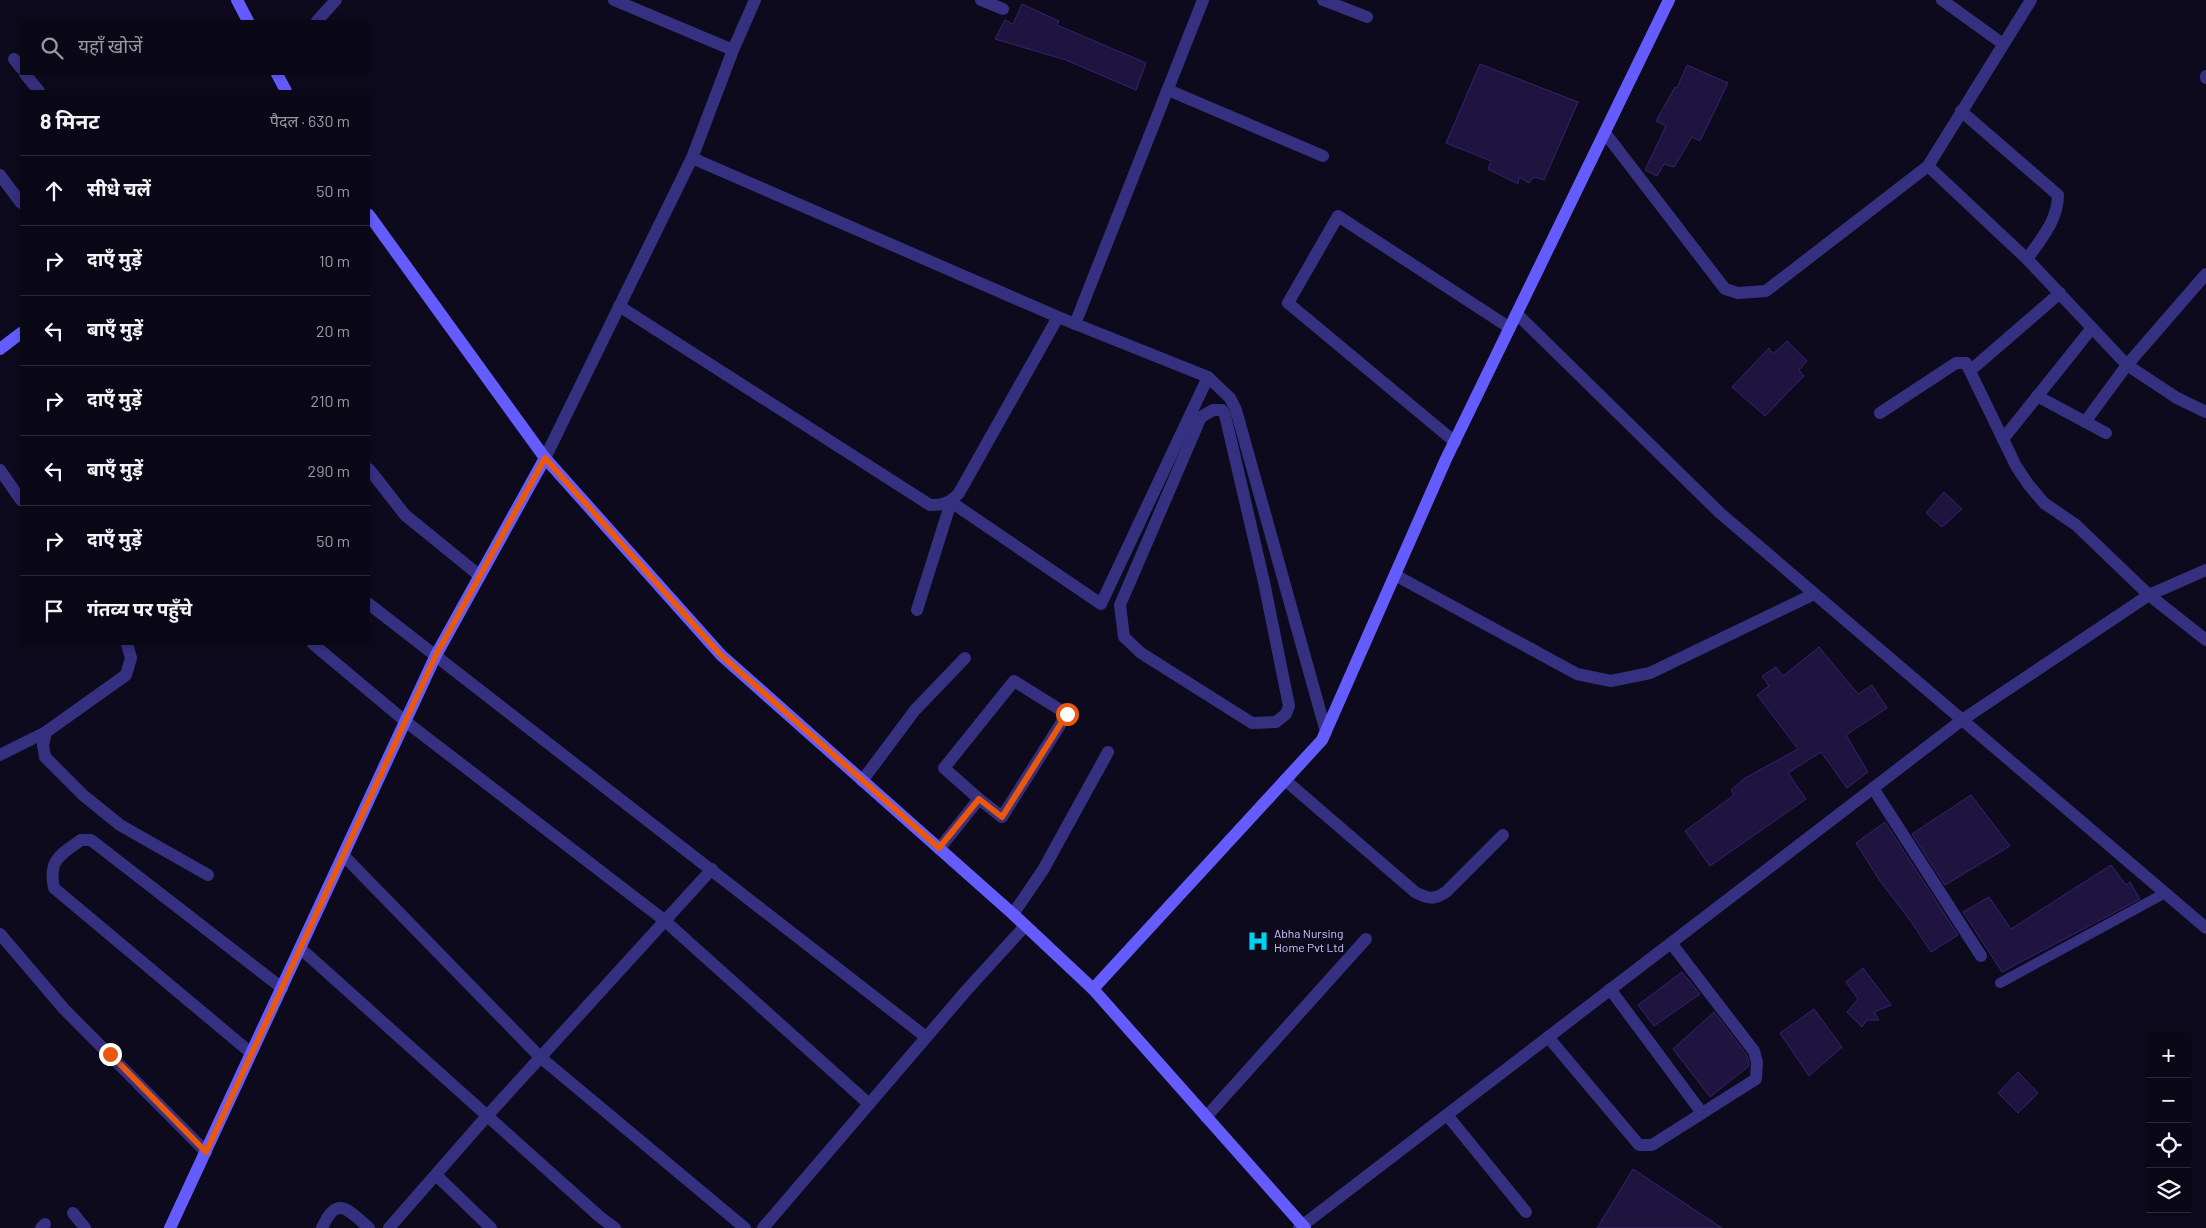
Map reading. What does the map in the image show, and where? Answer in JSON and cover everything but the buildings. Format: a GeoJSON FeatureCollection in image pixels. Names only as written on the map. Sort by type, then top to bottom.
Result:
{"type":"FeatureCollection","features":[{"type":"Feature","properties":{"kind":"street"},"geometry":{"type":"LineString","coordinates":[[237,0],[247,20]]}},
{"type":"Feature","properties":{"kind":"street"},"geometry":{"type":"LineString","coordinates":[[318,20],[336,0]]}},
{"type":"Feature","properties":{"kind":"street"},"geometry":{"type":"LineString","coordinates":[[614,0],[733,50]]}},
{"type":"Feature","properties":{"kind":"street"},"geometry":{"type":"LineString","coordinates":[[170,1228],[436,655],[545,458],[692,158],[733,50],[755,0]]}},
{"type":"Feature","properties":{"kind":"street"},"geometry":{"type":"LineString","coordinates":[[981,0],[1003,10]]}},
{"type":"Feature","properties":{"kind":"street"},"geometry":{"type":"LineString","coordinates":[[1075,324],[1204,0]]}},
{"type":"Feature","properties":{"kind":"street"},"geometry":{"type":"LineString","coordinates":[[1323,0],[1367,17]]}},
{"type":"Feature","properties":{"kind":"street"},"geometry":{"type":"LineString","coordinates":[[1093,989],[1322,740],[1455,442],[1669,0]]}},
{"type":"Feature","properties":{"kind":"street"},"geometry":{"type":"LineString","coordinates":[[1942,0],[2003,44]]}},
{"type":"Feature","properties":{"kind":"street"},"geometry":{"type":"LineString","coordinates":[[1605,133],[1725,289],[1738,293],[1766,291],[1928,166],[2032,0]]}},
{"type":"Feature","properties":{"kind":"street"},"geometry":{"type":"LineString","coordinates":[[26,75],[38,90]]}},
{"type":"Feature","properties":{"kind":"street"},"geometry":{"type":"LineString","coordinates":[[278,75],[285,90]]}},
{"type":"Feature","properties":{"kind":"street"},"geometry":{"type":"LineString","coordinates":[[1168,90],[1323,156]]}},
{"type":"Feature","properties":{"kind":"street"},"geometry":{"type":"LineString","coordinates":[[1961,111],[2058,195],[2058,208],[2051,223],[2027,259]]}},
{"type":"Feature","properties":{"kind":"street"},"geometry":{"type":"LineString","coordinates":[[692,158],[1058,317],[1208,378],[1230,398],[1236,410],[1326,732]]}},
{"type":"Feature","properties":{"kind":"street"},"geometry":{"type":"LineString","coordinates":[[1928,166],[2027,259],[2128,365],[2177,398],[2206,412]]}},
{"type":"Feature","properties":{"kind":"street"},"geometry":{"type":"LineString","coordinates":[[0,175],[20,202]]}},
{"type":"Feature","properties":{"kind":"street"},"geometry":{"type":"LineString","coordinates":[[370,216],[545,458],[721,655],[1013,914],[1093,989],[1302,1227],[1962,720],[2149,595],[2206,570]]}},
{"type":"Feature","properties":{"kind":"street"},"geometry":{"type":"LineString","coordinates":[[1455,442],[1288,303],[1338,216],[1510,328]]}},
{"type":"Feature","properties":{"kind":"street"},"geometry":{"type":"LineString","coordinates":[[2085,422],[2128,365],[2206,274]]}},
{"type":"Feature","properties":{"kind":"street"},"geometry":{"type":"LineString","coordinates":[[1971,370],[2060,293]]}},
{"type":"Feature","properties":{"kind":"street"},"geometry":{"type":"LineString","coordinates":[[619,306],[930,504],[951,502],[1101,604],[1208,378]]}},
{"type":"Feature","properties":{"kind":"street"},"geometry":{"type":"LineString","coordinates":[[1517,314],[1720,513],[2206,928]]}},
{"type":"Feature","properties":{"kind":"street"},"geometry":{"type":"LineString","coordinates":[[917,610],[951,502],[959,493],[1058,317]]}},
{"type":"Feature","properties":{"kind":"street"},"geometry":{"type":"LineString","coordinates":[[2003,439],[2092,328]]}},
{"type":"Feature","properties":{"kind":"street"},"geometry":{"type":"LineString","coordinates":[[0,349],[20,334]]}},
{"type":"Feature","properties":{"kind":"street"},"geometry":{"type":"LineString","coordinates":[[1880,413],[1956,363],[1966,363],[2016,466],[2044,503],[2076,525],[2149,595],[2206,640]]}},
{"type":"Feature","properties":{"kind":"street"},"geometry":{"type":"LineString","coordinates":[[2037,396],[2106,433]]}},
{"type":"Feature","properties":{"kind":"street"},"geometry":{"type":"LineString","coordinates":[[1212,410],[1222,410],[1226,415],[1257,557],[1289,706],[1286,714],[1276,722],[1252,723],[1141,652],[1124,637],[1120,605],[1202,417],[1212,410]]}},
{"type":"Feature","properties":{"kind":"street"},"geometry":{"type":"LineString","coordinates":[[0,470],[20,499]]}},
{"type":"Feature","properties":{"kind":"street"},"geometry":{"type":"LineString","coordinates":[[370,470],[406,515],[480,576]]}},
{"type":"Feature","properties":{"kind":"street"},"geometry":{"type":"LineString","coordinates":[[1257,557],[1276,554]]}},
{"type":"Feature","properties":{"kind":"street"},"geometry":{"type":"LineString","coordinates":[[1395,575],[1577,674],[1610,681],[1650,673],[1814,594]]}},
{"type":"Feature","properties":{"kind":"street"},"geometry":{"type":"LineString","coordinates":[[370,605],[926,1037]]}},
{"type":"Feature","properties":{"kind":"street"},"geometry":{"type":"LineString","coordinates":[[0,755],[46,732],[126,675],[131,658],[127,645]]}},
{"type":"Feature","properties":{"kind":"street"},"geometry":{"type":"LineString","coordinates":[[314,645],[406,721],[664,920],[869,1104]]}},
{"type":"Feature","properties":{"kind":"street"},"geometry":{"type":"LineString","coordinates":[[862,780],[915,710],[965,658]]}},
{"type":"Feature","properties":{"kind":"street"},"geometry":{"type":"LineString","coordinates":[[1014,681],[1067,714],[1002,817],[979,799],[944,768],[1014,681]]}},
{"type":"Feature","properties":{"kind":"street"},"geometry":{"type":"LineString","coordinates":[[46,732],[43,744],[45,757],[83,795],[120,824],[208,875]]}},
{"type":"Feature","properties":{"kind":"street"},"geometry":{"type":"LineString","coordinates":[[1013,914],[1043,870],[1108,752]]}},
{"type":"Feature","properties":{"kind":"street"},"geometry":{"type":"LineString","coordinates":[[1285,780],[1415,892],[1426,898],[1436,898],[1446,892],[1503,835]]}},
{"type":"Feature","properties":{"kind":"street"},"geometry":{"type":"LineString","coordinates":[[1873,788],[1981,956]]}},
{"type":"Feature","properties":{"kind":"street"},"geometry":{"type":"LineString","coordinates":[[939,848],[979,799]]}},
{"type":"Feature","properties":{"kind":"street"},"geometry":{"type":"LineString","coordinates":[[251,1054],[54,888],[51,874],[58,856],[81,840],[91,840],[282,988]]}},
{"type":"Feature","properties":{"kind":"street"},"geometry":{"type":"LineString","coordinates":[[343,855],[540,1057],[745,1228]]}},
{"type":"Feature","properties":{"kind":"street"},"geometry":{"type":"LineString","coordinates":[[389,1228],[540,1057],[712,869]]}},
{"type":"Feature","properties":{"kind":"street"},"geometry":{"type":"LineString","coordinates":[[763,1228],[926,1037],[1025,926]]}},
{"type":"Feature","properties":{"kind":"street"},"geometry":{"type":"LineString","coordinates":[[0,934],[64,1009],[206,1152]]}},
{"type":"Feature","properties":{"kind":"street"},"geometry":{"type":"LineString","coordinates":[[1206,1117],[1366,939]]}},
{"type":"Feature","properties":{"kind":"street"},"geometry":{"type":"LineString","coordinates":[[1548,1037],[1639,1145],[1652,1145],[1756,1079],[1758,1062],[1754,1051],[1671,943]]}},
{"type":"Feature","properties":{"kind":"street"},"geometry":{"type":"LineString","coordinates":[[300,948],[600,1217],[615,1228]]}},
{"type":"Feature","properties":{"kind":"street"},"geometry":{"type":"LineString","coordinates":[[1610,989],[1702,1113]]}},
{"type":"Feature","properties":{"kind":"street"},"geometry":{"type":"LineString","coordinates":[[1447,1115],[1526,1212]]}},
{"type":"Feature","properties":{"kind":"street"},"geometry":{"type":"LineString","coordinates":[[436,1175],[491,1228]]}},
{"type":"Feature","properties":{"kind":"street"},"geometry":{"type":"LineString","coordinates":[[322,1228],[332,1209],[338,1207],[347,1209],[369,1228]]}},
{"type":"Feature","properties":{"kind":"street"},"geometry":{"type":"LineString","coordinates":[[73,1213],[85,1228]]}},
{"type":"Feature","properties":{"kind":"lane"},"geometry":{"type":"LineString","coordinates":[[2000,983],[2165,894]]}},
{"type":"Feature","properties":{"kind":"place","name":"Abha Nursing Home Pvt Ltd"},"geometry":{"type":"Point","coordinates":[1258,941]}},
{"type":"Feature","properties":{"kind":"route"},"geometry":{"type":"LineString","coordinates":[[110,1054],[206,1152],[436,655],[545,458],[721,655],[939,848],[979,799],[1002,817],[1067,714]]}}]}
